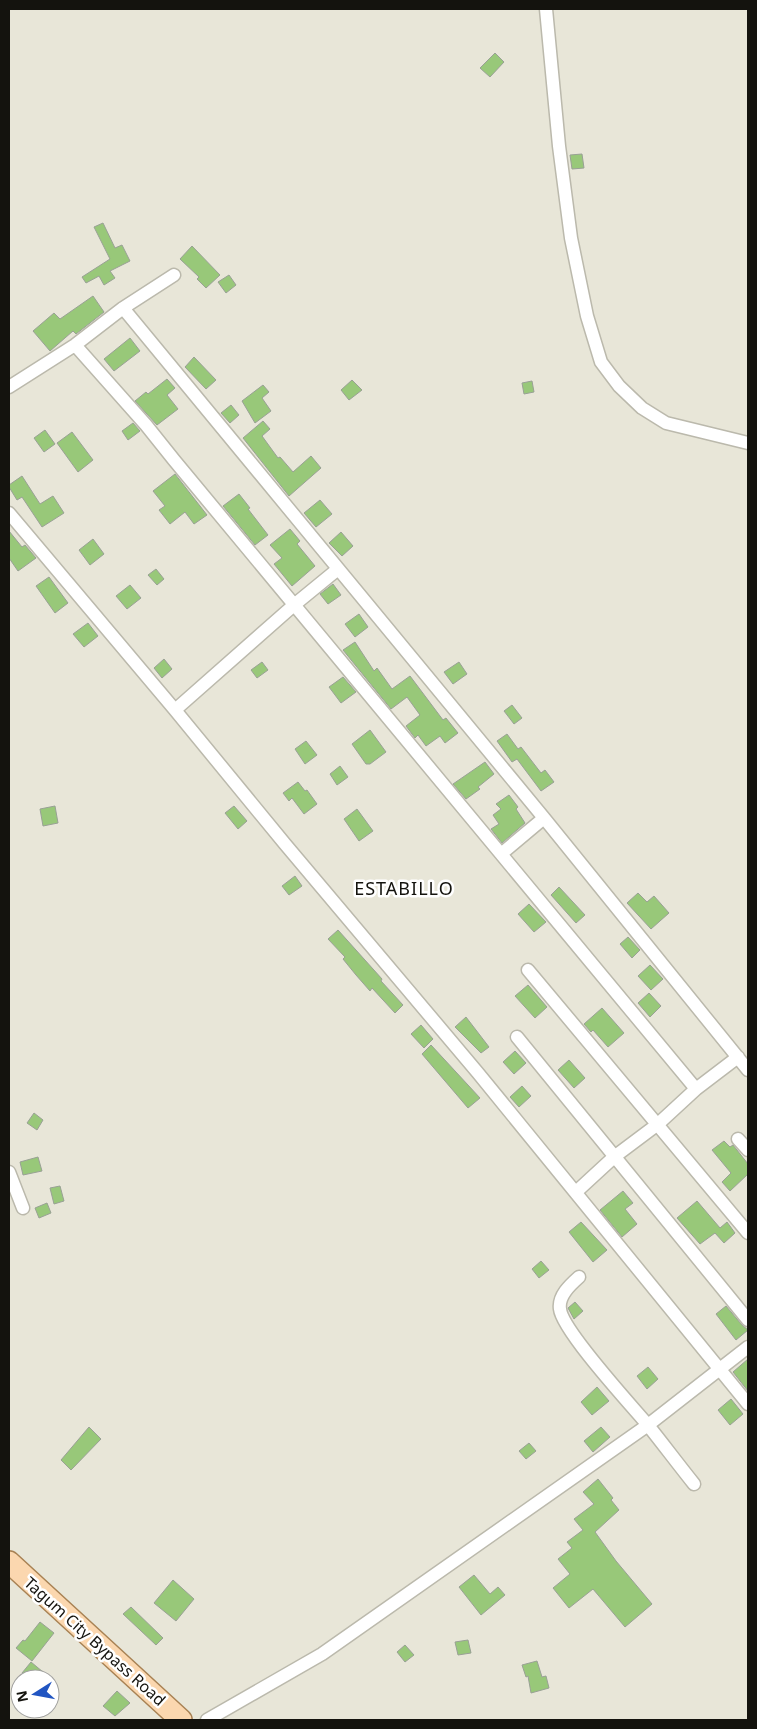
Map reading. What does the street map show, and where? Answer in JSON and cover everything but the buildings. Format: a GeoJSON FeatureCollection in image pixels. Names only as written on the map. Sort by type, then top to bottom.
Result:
{"type":"FeatureCollection","features":[{"type":"Feature","properties":{"kind":"main road","name":"Tagum City Bypass Road"},"geometry":{"type":"LineString","coordinates":[[9,1562],[181,1720]]}},
{"type":"Feature","properties":{"kind":"street"},"geometry":{"type":"LineString","coordinates":[[546,9],[559,146],[571,238],[587,316],[601,362],[619,386],[642,408],[666,423],[748,443]]}},
{"type":"Feature","properties":{"kind":"street"},"geometry":{"type":"LineString","coordinates":[[9,387],[174,275]]}},
{"type":"Feature","properties":{"kind":"street"},"geometry":{"type":"LineString","coordinates":[[123,308],[544,818],[748,1070]]}},
{"type":"Feature","properties":{"kind":"street"},"geometry":{"type":"LineString","coordinates":[[75,344],[146,425],[696,1089]]}},
{"type":"Feature","properties":{"kind":"street"},"geometry":{"type":"LineString","coordinates":[[9,513],[176,710],[285,844],[478,1073],[748,1404]]}},
{"type":"Feature","properties":{"kind":"street"},"geometry":{"type":"LineString","coordinates":[[176,710],[294,605],[338,569]]}},
{"type":"Feature","properties":{"kind":"street"},"geometry":{"type":"LineString","coordinates":[[501,854],[544,818]]}},
{"type":"Feature","properties":{"kind":"street"},"geometry":{"type":"LineString","coordinates":[[528,970],[748,1233]]}},
{"type":"Feature","properties":{"kind":"street"},"geometry":{"type":"LineString","coordinates":[[517,1037],[748,1320]]}},
{"type":"Feature","properties":{"kind":"street"},"geometry":{"type":"LineString","coordinates":[[576,1192],[614,1157],[658,1124],[696,1089],[738,1057]]}},
{"type":"Feature","properties":{"kind":"street"},"geometry":{"type":"LineString","coordinates":[[738,1139],[748,1150]]}},
{"type":"Feature","properties":{"kind":"street"},"geometry":{"type":"LineString","coordinates":[[9,1172],[22,1208]]}},
{"type":"Feature","properties":{"kind":"street"},"geometry":{"type":"LineString","coordinates":[[579,1277],[567,1288],[562,1298],[559,1308],[564,1320],[603,1373],[648,1425],[694,1484]]}},
{"type":"Feature","properties":{"kind":"street"},"geometry":{"type":"LineString","coordinates":[[207,1720],[322,1654],[648,1425],[748,1348]]}},
{"type":"Feature","properties":{"kind":"district","name":"ESTABILLO"},"geometry":{"type":"Point","coordinates":[404,889]}}]}
